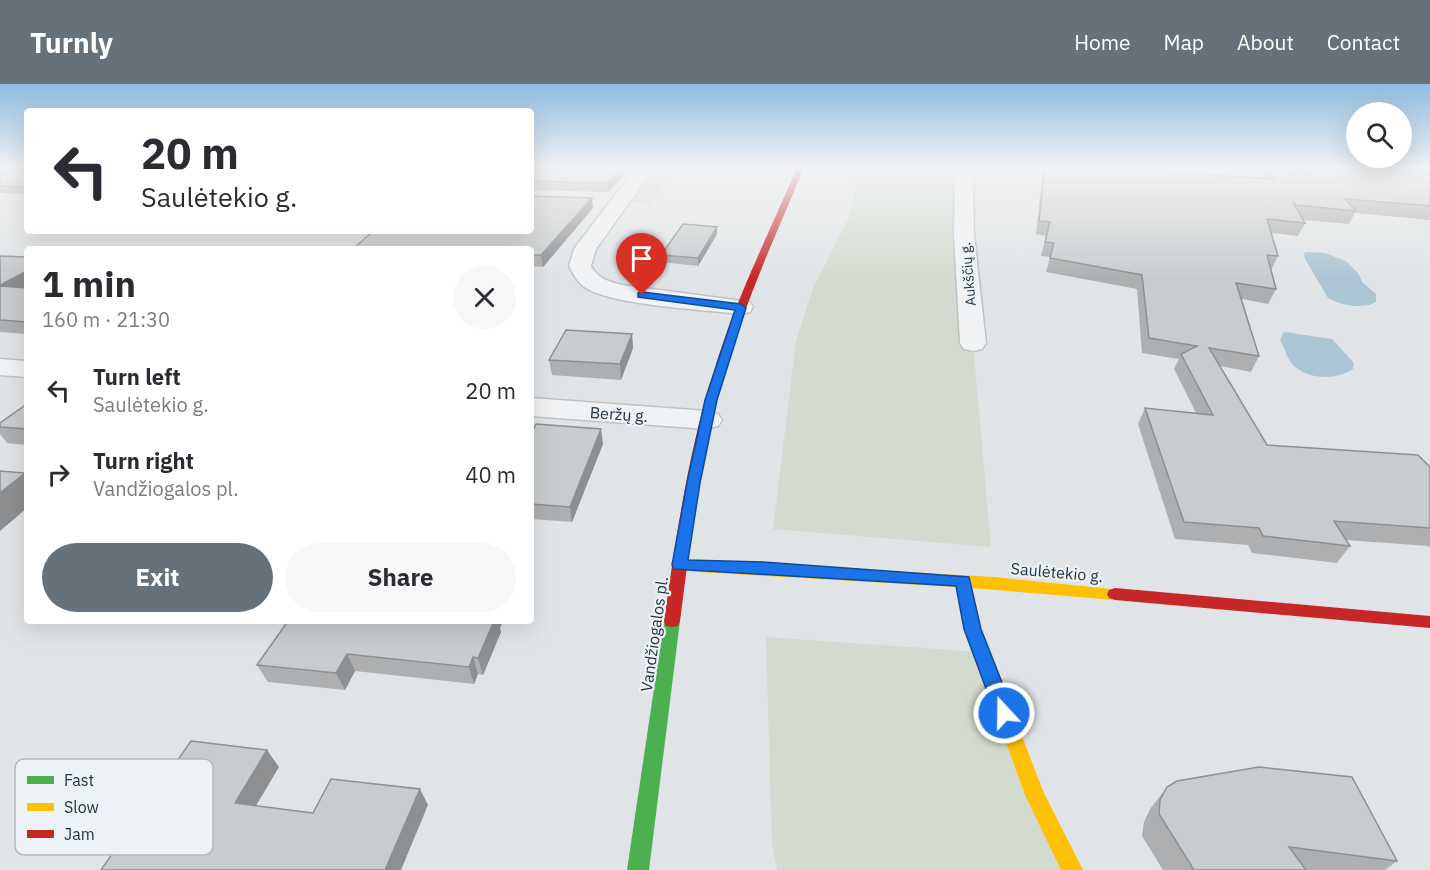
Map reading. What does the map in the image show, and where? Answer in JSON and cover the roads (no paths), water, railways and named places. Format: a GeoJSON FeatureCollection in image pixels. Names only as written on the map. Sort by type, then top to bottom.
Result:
{"type":"FeatureCollection","features":[{"type":"Feature","properties":{"kind":"main road","name":"Vandžiogalos pl."},"geometry":{"type":"LineString","coordinates":[[638,870],[680,565],[707,420],[741,308],[785,205]]}},
{"type":"Feature","properties":{"kind":"main road","name":"Saulėtekio g."},"geometry":{"type":"LineString","coordinates":[[680,565],[963,581],[1430,622]]}},
{"type":"Feature","properties":{"kind":"main road"},"geometry":{"type":"LineString","coordinates":[[963,581],[973,629],[989,674],[1035,795],[1072,870]]}},
{"type":"Feature","properties":{"kind":"street"},"geometry":{"type":"LineString","coordinates":[[607,205],[585,249],[580,266],[584,276],[590,282],[622,292],[741,308]]}},
{"type":"Feature","properties":{"kind":"street","name":"Aukščių g."},"geometry":{"type":"LineString","coordinates":[[964,205],[964,235],[973,343]]}},
{"type":"Feature","properties":{"kind":"street"},"geometry":{"type":"LineString","coordinates":[[0,367],[24,369]]}},
{"type":"Feature","properties":{"kind":"street","name":"Beržų g."},"geometry":{"type":"LineString","coordinates":[[534,407],[707,420]]}},
{"type":"Feature","properties":{"kind":"water"},"geometry":{"type":"Polygon","coordinates":[[[1304,253],[1325,253],[1346,261],[1359,274],[1362,282],[1376,294],[1376,302],[1365,306],[1352,306],[1328,298],[1305,259],[1304,253]]]}},
{"type":"Feature","properties":{"kind":"water"},"geometry":{"type":"Polygon","coordinates":[[[1284,332],[1332,339],[1354,363],[1353,369],[1331,377],[1315,376],[1300,371],[1290,361],[1280,340],[1284,332]]]}}]}
